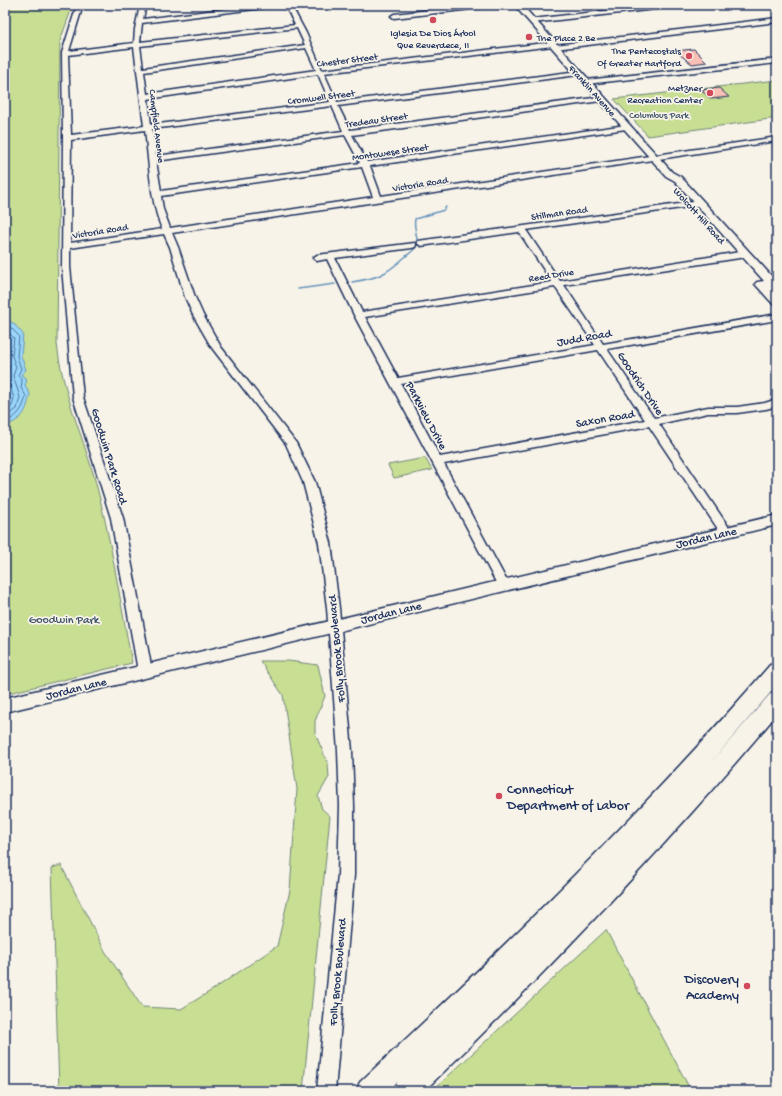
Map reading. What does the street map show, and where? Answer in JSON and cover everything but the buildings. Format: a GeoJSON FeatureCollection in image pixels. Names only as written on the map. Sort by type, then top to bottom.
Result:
{"type":"FeatureCollection","features":[{"type":"Feature","properties":{"kind":"highway"},"geometry":{"type":"LineString","coordinates":[[369,1091],[450,1015],[590,877],[701,759],[777,671]]}},
{"type":"Feature","properties":{"kind":"highway"},"geometry":{"type":"LineString","coordinates":[[406,1091],[525,975],[598,900],[688,803],[777,700]]}},
{"type":"Feature","properties":{"kind":"main road","name":"Franklin Avenue"},"geometry":{"type":"LineString","coordinates":[[518,5],[669,174]]}},
{"type":"Feature","properties":{"kind":"main road"},"geometry":{"type":"LineString","coordinates":[[772,5],[777,9]]}},
{"type":"Feature","properties":{"kind":"main road","name":"Wolcott Hill Road"},"geometry":{"type":"LineString","coordinates":[[669,174],[668,179],[695,204],[741,255],[777,289]]}},
{"type":"Feature","properties":{"kind":"main road","name":"Wolcott Hill Road"},"geometry":{"type":"LineString","coordinates":[[741,255],[777,302]]}},
{"type":"Feature","properties":{"kind":"main road","name":"Jordan Lane"},"geometry":{"type":"LineString","coordinates":[[5,705],[777,520]]}},
{"type":"Feature","properties":{"kind":"street","name":"Goodwin Park Road"},"geometry":{"type":"LineString","coordinates":[[80,5],[65,53],[67,138],[66,267],[78,397],[117,518],[145,671]]}},
{"type":"Feature","properties":{"kind":"street","name":"Campfield Avenue"},"geometry":{"type":"LineString","coordinates":[[143,5],[137,45],[156,194],[162,220],[174,247]]}},
{"type":"Feature","properties":{"kind":"street"},"geometry":{"type":"LineString","coordinates":[[140,21],[272,5]]}},
{"type":"Feature","properties":{"kind":"street"},"geometry":{"type":"LineString","coordinates":[[288,5],[347,133],[365,164],[378,199]]}},
{"type":"Feature","properties":{"kind":"street"},"geometry":{"type":"LineString","coordinates":[[394,16],[441,7],[489,5]]}},
{"type":"Feature","properties":{"kind":"street"},"geometry":{"type":"LineString","coordinates":[[532,21],[674,5]]}},
{"type":"Feature","properties":{"kind":"street","name":"Chester Street"},"geometry":{"type":"LineString","coordinates":[[144,97],[319,72],[777,20]]}},
{"type":"Feature","properties":{"kind":"street"},"geometry":{"type":"LineString","coordinates":[[65,53],[299,26]]}},
{"type":"Feature","properties":{"kind":"street"},"geometry":{"type":"LineString","coordinates":[[141,70],[308,46]]}},
{"type":"Feature","properties":{"kind":"street"},"geometry":{"type":"LineString","coordinates":[[586,82],[777,61]]}},
{"type":"Feature","properties":{"kind":"street","name":"Cromwell Street"},"geometry":{"type":"LineString","coordinates":[[67,138],[578,73]]}},
{"type":"Feature","properties":{"kind":"street","name":"Tredeau Street"},"geometry":{"type":"LineString","coordinates":[[152,159],[601,99]]}},
{"type":"Feature","properties":{"kind":"street","name":"Montowese Street"},"geometry":{"type":"LineString","coordinates":[[156,194],[626,127]]}},
{"type":"Feature","properties":{"kind":"street","name":"Victoria Road"},"geometry":{"type":"LineString","coordinates":[[66,246],[777,139]]}},
{"type":"Feature","properties":{"kind":"street","name":"Stillman Road"},"geometry":{"type":"LineString","coordinates":[[317,258],[695,204]]}},
{"type":"Feature","properties":{"kind":"street","name":"Goodrich Drive"},"geometry":{"type":"LineString","coordinates":[[521,229],[726,532]]}},
{"type":"Feature","properties":{"kind":"street","name":"Folly Brook Boulevard"},"geometry":{"type":"LineString","coordinates":[[174,247],[190,297],[205,329],[217,348],[291,444],[309,482],[325,543],[332,602],[346,771],[347,844],[344,897],[326,1091]]}},
{"type":"Feature","properties":{"kind":"street","name":"Reed Drive"},"geometry":{"type":"LineString","coordinates":[[359,315],[741,255]]}},
{"type":"Feature","properties":{"kind":"street","name":"Parkview Drive"},"geometry":{"type":"LineString","coordinates":[[330,256],[359,315],[503,585]]}},
{"type":"Feature","properties":{"kind":"street","name":"Judd Road"},"geometry":{"type":"LineString","coordinates":[[395,382],[777,317]]}},
{"type":"Feature","properties":{"kind":"street","name":"Saxon Road"},"geometry":{"type":"LineString","coordinates":[[437,461],[652,422],[708,410],[737,410],[766,406],[777,402]]}},
{"type":"Feature","properties":{"kind":"green space","name":"Goodwin Park"},"geometry":{"type":"Polygon","coordinates":[[[5,5],[73,5],[60,41],[57,344],[59,361],[67,394],[100,499],[132,663],[5,694],[5,5]]]}},
{"type":"Feature","properties":{"kind":"green space","name":"Columbus Park"},"geometry":{"type":"Polygon","coordinates":[[[777,80],[777,118],[648,136],[614,99],[777,80]]]}},
{"type":"Feature","properties":{"kind":"green space"},"geometry":{"type":"Polygon","coordinates":[[[425,458],[432,470],[394,478],[388,465],[425,458]]]}},
{"type":"Feature","properties":{"kind":"green space"},"geometry":{"type":"Polygon","coordinates":[[[260,661],[288,661],[318,665],[325,696],[315,721],[315,733],[328,764],[329,777],[318,796],[322,809],[330,816],[303,1091],[59,1091],[52,868],[61,865],[105,951],[142,1007],[181,1009],[214,989],[277,946],[290,890],[297,789],[283,695],[260,661]]]}},
{"type":"Feature","properties":{"kind":"green space"},"geometry":{"type":"Polygon","coordinates":[[[606,930],[691,1091],[432,1091],[606,930]]]}},
{"type":"Feature","properties":{"kind":"water"},"geometry":{"type":"Polygon","coordinates":[[[5,318],[14,324],[23,334],[21,356],[26,370],[21,375],[27,379],[25,386],[30,394],[25,411],[20,418],[5,426],[5,318]]]}},
{"type":"Feature","properties":{"kind":"waterway"},"geometry":{"type":"LineString","coordinates":[[352,282],[381,275],[398,263],[414,250],[417,244],[415,219],[444,210],[446,207]]}},
{"type":"Feature","properties":{"kind":"waterway"},"geometry":{"type":"LineString","coordinates":[[298,289],[335,284]]}},
{"type":"Feature","properties":{"kind":"place","name":"Iglesia De Dios Árbol Que Reverdece, II"},"geometry":{"type":"Point","coordinates":[433,20]}},
{"type":"Feature","properties":{"kind":"place","name":"The Place 2 Be"},"geometry":{"type":"Point","coordinates":[529,37]}},
{"type":"Feature","properties":{"kind":"place","name":"The Pentecostals Of Greater Hartford"},"geometry":{"type":"Point","coordinates":[689,56]}},
{"type":"Feature","properties":{"kind":"place","name":"Metzner Recreation Center"},"geometry":{"type":"Point","coordinates":[710,93]}},
{"type":"Feature","properties":{"kind":"place","name":"Connecticut Department of Labor"},"geometry":{"type":"Point","coordinates":[499,796]}},
{"type":"Feature","properties":{"kind":"place","name":"Discovery Academy"},"geometry":{"type":"Point","coordinates":[747,986]}}]}
